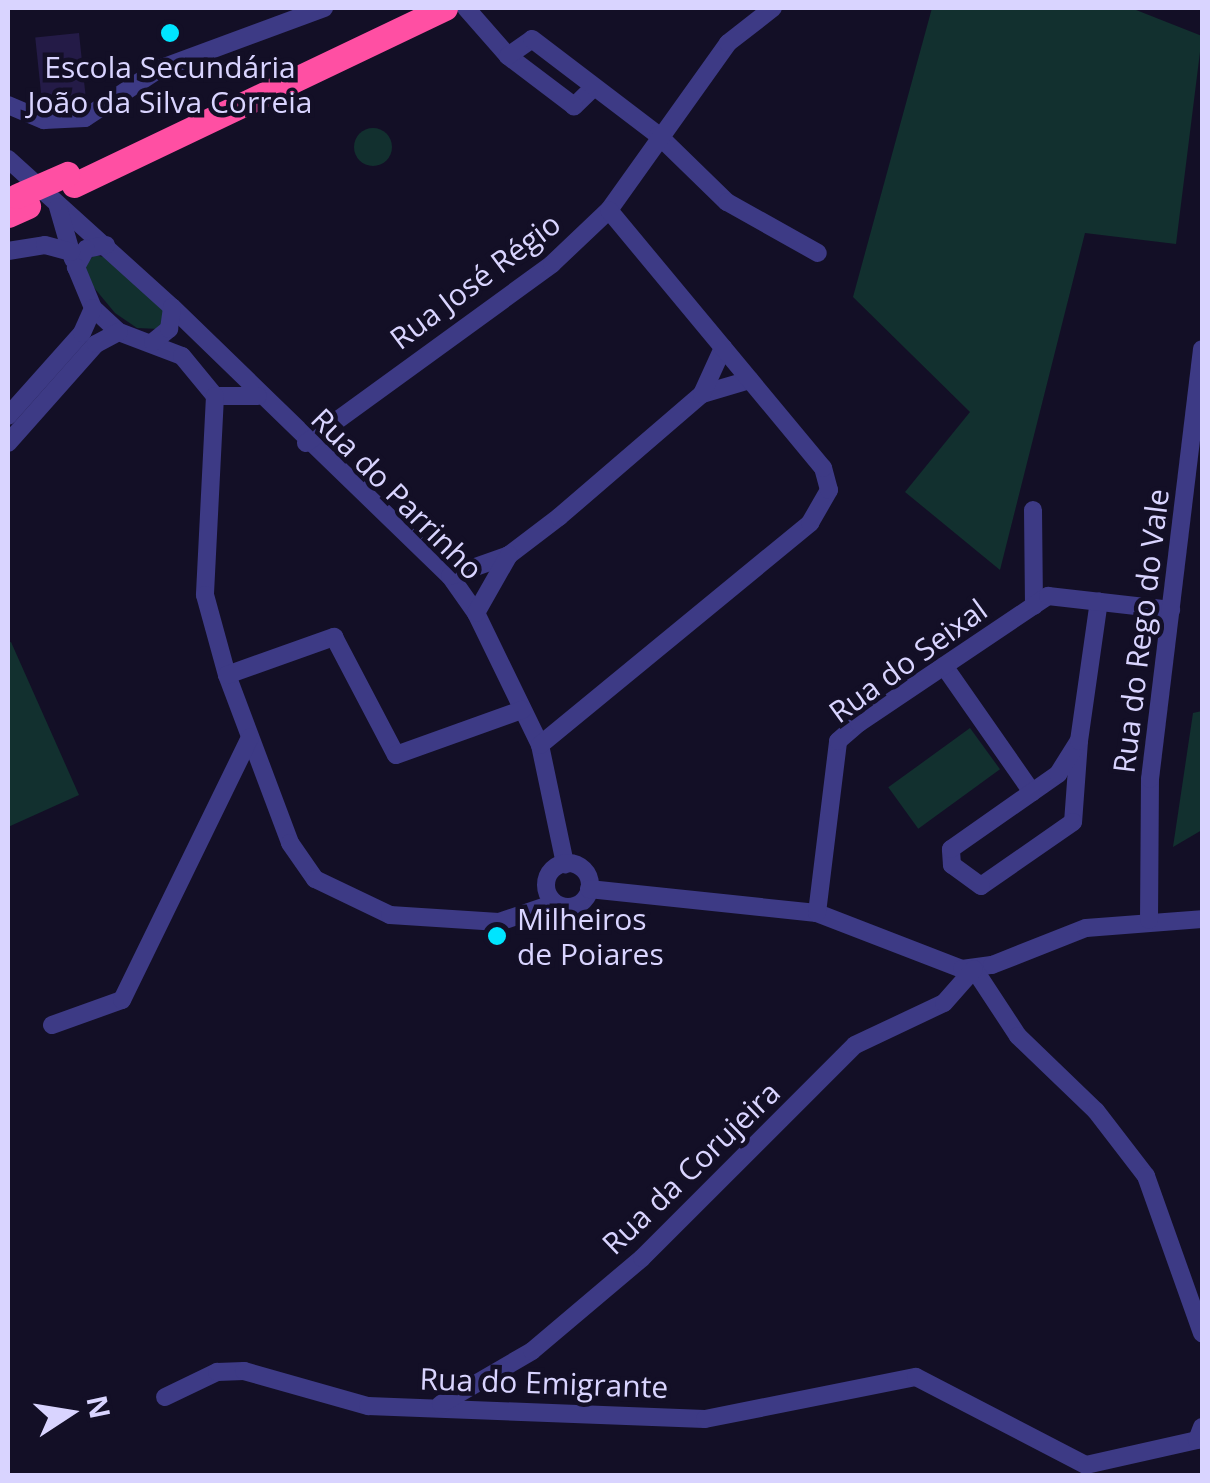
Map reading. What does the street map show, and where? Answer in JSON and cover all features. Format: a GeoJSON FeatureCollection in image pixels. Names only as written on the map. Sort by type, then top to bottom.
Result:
{"type":"FeatureCollection","features":[{"type":"Feature","properties":{"kind":"highway"},"geometry":{"type":"LineString","coordinates":[[70,179],[417,8]]}},
{"type":"Feature","properties":{"kind":"highway"},"geometry":{"type":"LineString","coordinates":[[15,204],[445,8]]}},
{"type":"Feature","properties":{"kind":"street"},"geometry":{"type":"LineString","coordinates":[[8,105],[44,120],[85,118],[159,69],[324,8]]}},
{"type":"Feature","properties":{"kind":"street"},"geometry":{"type":"LineString","coordinates":[[466,8],[508,56],[574,106],[594,86]]}},
{"type":"Feature","properties":{"kind":"street","name":"Rua José Régio"},"geometry":{"type":"LineString","coordinates":[[306,443],[552,264],[610,210],[658,135],[728,42],[773,8]]}},
{"type":"Feature","properties":{"kind":"street"},"geometry":{"type":"LineString","coordinates":[[508,56],[532,39],[658,135],[727,202],[818,253]]}},
{"type":"Feature","properties":{"kind":"street","name":"Rua do Parrinho"},"geometry":{"type":"LineString","coordinates":[[8,159],[172,306],[306,443],[450,576],[476,613],[540,745],[565,864]]}},
{"type":"Feature","properties":{"kind":"street"},"geometry":{"type":"LineString","coordinates":[[58,207],[94,308],[118,332],[153,342],[193,365],[215,396],[206,594],[227,675],[290,842],[316,879],[341,895],[390,915],[464,924],[499,922],[555,903],[576,906],[589,889]]}},
{"type":"Feature","properties":{"kind":"street"},"geometry":{"type":"LineString","coordinates":[[540,745],[810,523],[829,490],[823,468],[610,210]]}},
{"type":"Feature","properties":{"kind":"street"},"geometry":{"type":"LineString","coordinates":[[8,251],[46,245],[74,260]]}},
{"type":"Feature","properties":{"kind":"street"},"geometry":{"type":"LineString","coordinates":[[74,260],[86,249],[106,245]]}},
{"type":"Feature","properties":{"kind":"street"},"geometry":{"type":"LineString","coordinates":[[153,342],[169,330],[172,306]]}},
{"type":"Feature","properties":{"kind":"street"},"geometry":{"type":"LineString","coordinates":[[8,416],[82,333],[94,308]]}},
{"type":"Feature","properties":{"kind":"street"},"geometry":{"type":"LineString","coordinates":[[8,443],[96,344],[118,332]]}},
{"type":"Feature","properties":{"kind":"street"},"geometry":{"type":"LineString","coordinates":[[702,394],[723,348]]}},
{"type":"Feature","properties":{"kind":"street","name":"Rua do Rego do Vale"},"geometry":{"type":"LineString","coordinates":[[1148,920],[1150,779],[1202,349]]}},
{"type":"Feature","properties":{"kind":"street"},"geometry":{"type":"LineString","coordinates":[[476,613],[509,556],[702,394],[750,380]]}},
{"type":"Feature","properties":{"kind":"street"},"geometry":{"type":"LineString","coordinates":[[215,396],[258,396]]}},
{"type":"Feature","properties":{"kind":"street"},"geometry":{"type":"LineString","coordinates":[[1033,510],[1034,606]]}},
{"type":"Feature","properties":{"kind":"street"},"geometry":{"type":"LineString","coordinates":[[450,576],[509,556]]}},
{"type":"Feature","properties":{"kind":"street","name":"Rua do Seixal"},"geometry":{"type":"LineString","coordinates":[[817,913],[838,742],[1048,596],[1171,610]]}},
{"type":"Feature","properties":{"kind":"street"},"geometry":{"type":"LineString","coordinates":[[1079,741],[1058,774],[951,849],[952,865],[981,886],[1073,822],[1079,741],[1099,601]]}},
{"type":"Feature","properties":{"kind":"street"},"geometry":{"type":"LineString","coordinates":[[227,675],[334,637],[396,755],[522,710]]}},
{"type":"Feature","properties":{"kind":"street"},"geometry":{"type":"LineString","coordinates":[[944,666],[1032,792]]}},
{"type":"Feature","properties":{"kind":"street"},"geometry":{"type":"LineString","coordinates":[[52,1025],[122,1000],[250,737]]}},
{"type":"Feature","properties":{"kind":"street"},"geometry":{"type":"LineString","coordinates":[[555,903],[546,883],[565,864],[584,870],[589,889]]}},
{"type":"Feature","properties":{"kind":"street"},"geometry":{"type":"LineString","coordinates":[[589,889],[817,913],[974,969],[1018,1036],[1096,1111],[1146,1176],[1202,1333]]}},
{"type":"Feature","properties":{"kind":"street"},"geometry":{"type":"LineString","coordinates":[[974,969],[1086,928],[1148,920],[1202,920]]}},
{"type":"Feature","properties":{"kind":"street","name":"Rua da Corujeira"},"geometry":{"type":"LineString","coordinates":[[442,1404],[532,1351],[642,1258],[855,1045],[944,1003],[974,969]]}},
{"type":"Feature","properties":{"kind":"street","name":"Rua do Emigrante"},"geometry":{"type":"LineString","coordinates":[[165,1396],[217,1372],[244,1371],[368,1406],[442,1404],[474,1414],[602,1410],[706,1419],[916,1377],[1086,1464],[1197,1440],[1202,1427]]}},
{"type":"Feature","properties":{"kind":"green space"},"geometry":{"type":"Polygon","coordinates":[[[932,8],[1131,8],[1202,36],[1176,244],[1085,233],[1000,570],[905,492],[970,412],[853,297],[932,8]]]}},
{"type":"Feature","properties":{"kind":"green space"},"geometry":{"type":"Polygon","coordinates":[[[373,128],[386,134],[392,147],[386,160],[373,166],[360,160],[354,147],[360,134],[373,128]]]}},
{"type":"Feature","properties":{"kind":"green space"},"geometry":{"type":"Polygon","coordinates":[[[94,255],[109,258],[166,313],[159,329],[137,328],[115,313],[86,278],[84,267],[94,255]]]}},
{"type":"Feature","properties":{"kind":"green space"},"geometry":{"type":"Polygon","coordinates":[[[11,642],[79,795],[8,827],[8,643],[11,642]]]}},
{"type":"Feature","properties":{"kind":"green space"},"geometry":{"type":"Polygon","coordinates":[[[1202,711],[1202,830],[1173,847],[1193,713],[1202,711]]]}},
{"type":"Feature","properties":{"kind":"green space"},"geometry":{"type":"Polygon","coordinates":[[[970,728],[1000,769],[918,829],[888,787],[970,728]]]}},
{"type":"Feature","properties":{"kind":"building"},"geometry":{"type":"Polygon","coordinates":[[[79,33],[86,98],[42,102],[35,38],[79,33]]]}},
{"type":"Feature","properties":{"kind":"place","name":"Escola Secundária João da Silva Correia"},"geometry":{"type":"Point","coordinates":[170,33]}},
{"type":"Feature","properties":{"kind":"place","name":"Milheiros de Poiares"},"geometry":{"type":"Point","coordinates":[497,936]}}]}
